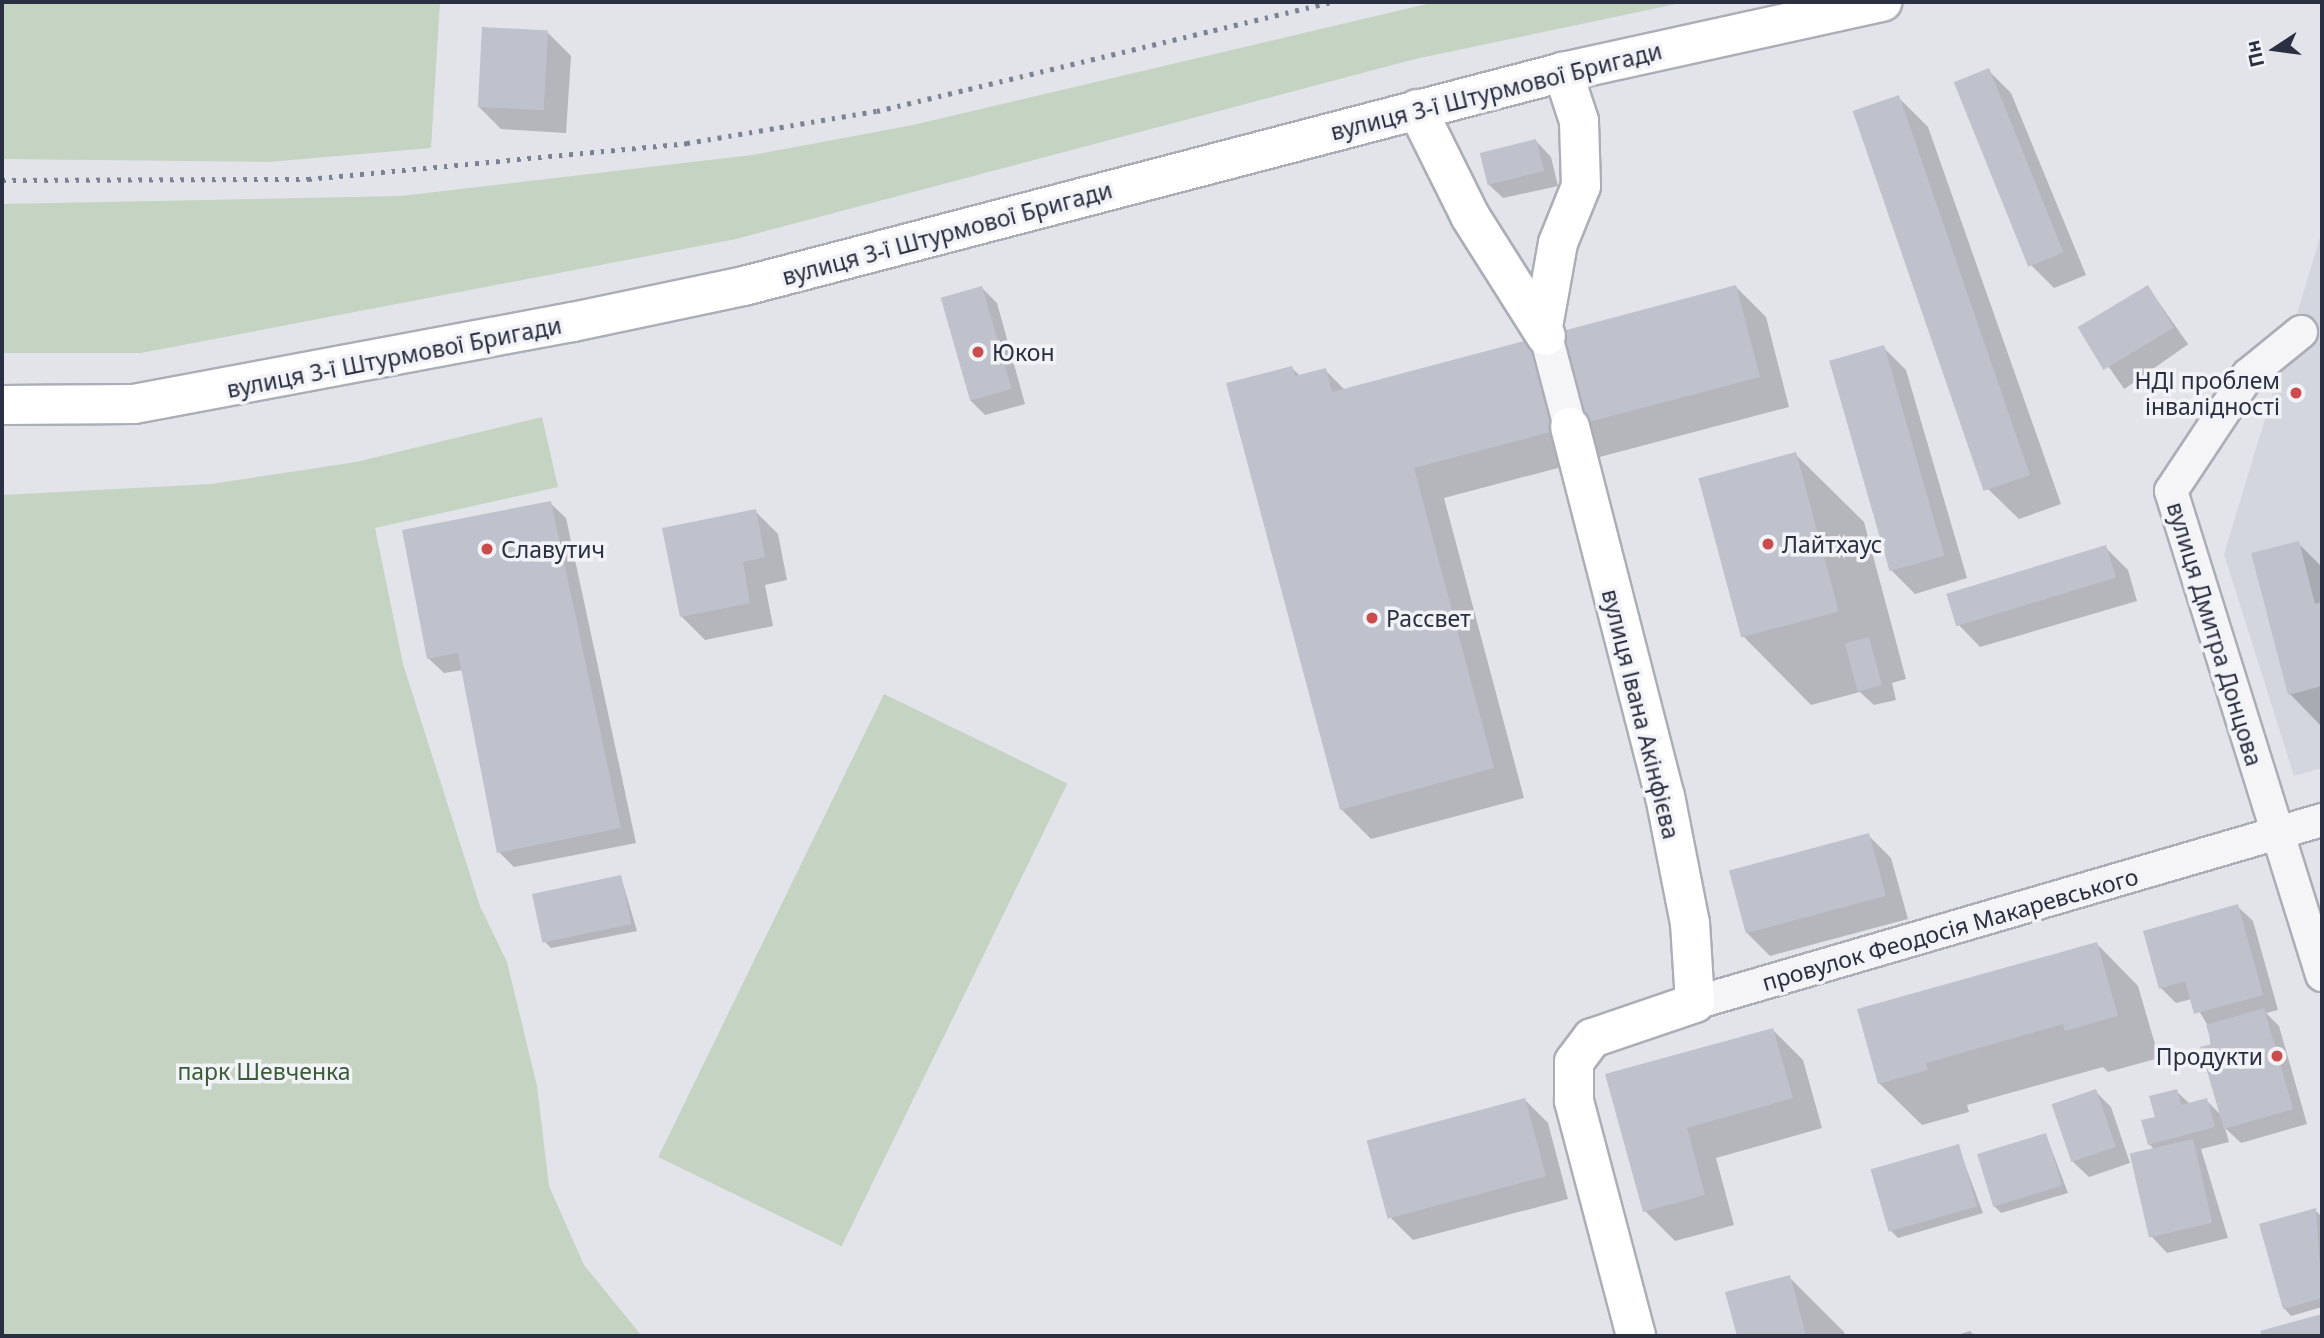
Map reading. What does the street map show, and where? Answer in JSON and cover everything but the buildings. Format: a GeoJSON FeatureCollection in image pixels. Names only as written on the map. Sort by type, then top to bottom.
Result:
{"type":"FeatureCollection","features":[{"type":"Feature","properties":{"kind":"main road","name":"вулиця 3-ї Штурмової Бригади"},"geometry":{"type":"LineString","coordinates":[[2,405],[134,404],[573,323],[744,286],[1563,72],[1882,2]]}},
{"type":"Feature","properties":{"kind":"main road"},"geometry":{"type":"LineString","coordinates":[[1545,331],[1558,243],[1581,186],[1579,121],[1563,72]]}},
{"type":"Feature","properties":{"kind":"main road"},"geometry":{"type":"LineString","coordinates":[[1418,109],[1469,216],[1545,331]]}},
{"type":"Feature","properties":{"kind":"main road","name":"вулиця Івана Акінфієва"},"geometry":{"type":"LineString","coordinates":[[1570,427],[1665,796],[1690,923],[1695,1003]]}},
{"type":"Feature","properties":{"kind":"main road","name":"провулок Феодосія Макаревського"},"geometry":{"type":"LineString","coordinates":[[1636,1336],[1574,1101],[1574,1062],[1581,1048],[1603,1033],[1695,1003]]}},
{"type":"Feature","properties":{"kind":"street"},"geometry":{"type":"LineString","coordinates":[[1545,331],[1570,427]]}},
{"type":"Feature","properties":{"kind":"street","name":"вулиця Дмитра Донцова"},"geometry":{"type":"LineString","coordinates":[[2301,332],[2248,375],[2171,492],[2322,975]]}},
{"type":"Feature","properties":{"kind":"street","name":"провулок Феодосія Макаревського"},"geometry":{"type":"LineString","coordinates":[[1695,1003],[2322,820]]}},
{"type":"Feature","properties":{"kind":"shaded area","name":"НДІ проблем інвалідності"},"geometry":{"type":"Polygon","coordinates":[[[2322,231],[2322,768],[2294,776],[2224,554],[2322,231]]]}},
{"type":"Feature","properties":{"kind":"green space"},"geometry":{"type":"Polygon","coordinates":[[[2,2],[440,2],[431,148],[268,162],[2,159],[2,2]]]}},
{"type":"Feature","properties":{"kind":"green space"},"geometry":{"type":"Polygon","coordinates":[[[1435,2],[1686,2],[1415,59],[736,239],[141,353],[2,353],[2,204],[401,196],[752,155],[913,125],[1435,2]]]}},
{"type":"Feature","properties":{"kind":"green space","name":"парк Шевченка"},"geometry":{"type":"Polygon","coordinates":[[[542,417],[558,487],[375,528],[403,664],[480,906],[507,962],[537,1086],[549,1186],[584,1265],[642,1336],[2,1336],[2,495],[211,484],[356,462],[542,417]]]}},
{"type":"Feature","properties":{"kind":"green space"},"geometry":{"type":"Polygon","coordinates":[[[884,694],[1067,783],[842,1246],[658,1157],[884,694]]]}},
{"type":"Feature","properties":{"kind":"railway"},"geometry":{"type":"LineString","coordinates":[[2,180],[308,179],[687,143],[877,111],[1331,2]]}},
{"type":"Feature","properties":{"kind":"place","name":"Юкон"},"geometry":{"type":"Point","coordinates":[978,352]}},
{"type":"Feature","properties":{"kind":"place","name":"НДІ проблем інвалідності"},"geometry":{"type":"Point","coordinates":[2296,393]}},
{"type":"Feature","properties":{"kind":"place","name":"Лайтхаус"},"geometry":{"type":"Point","coordinates":[1768,544]}},
{"type":"Feature","properties":{"kind":"place","name":"Славутич"},"geometry":{"type":"Point","coordinates":[487,549]}},
{"type":"Feature","properties":{"kind":"place","name":"Рассвет"},"geometry":{"type":"Point","coordinates":[1372,618]}},
{"type":"Feature","properties":{"kind":"place","name":"Продукти"},"geometry":{"type":"Point","coordinates":[2277,1056]}}]}
